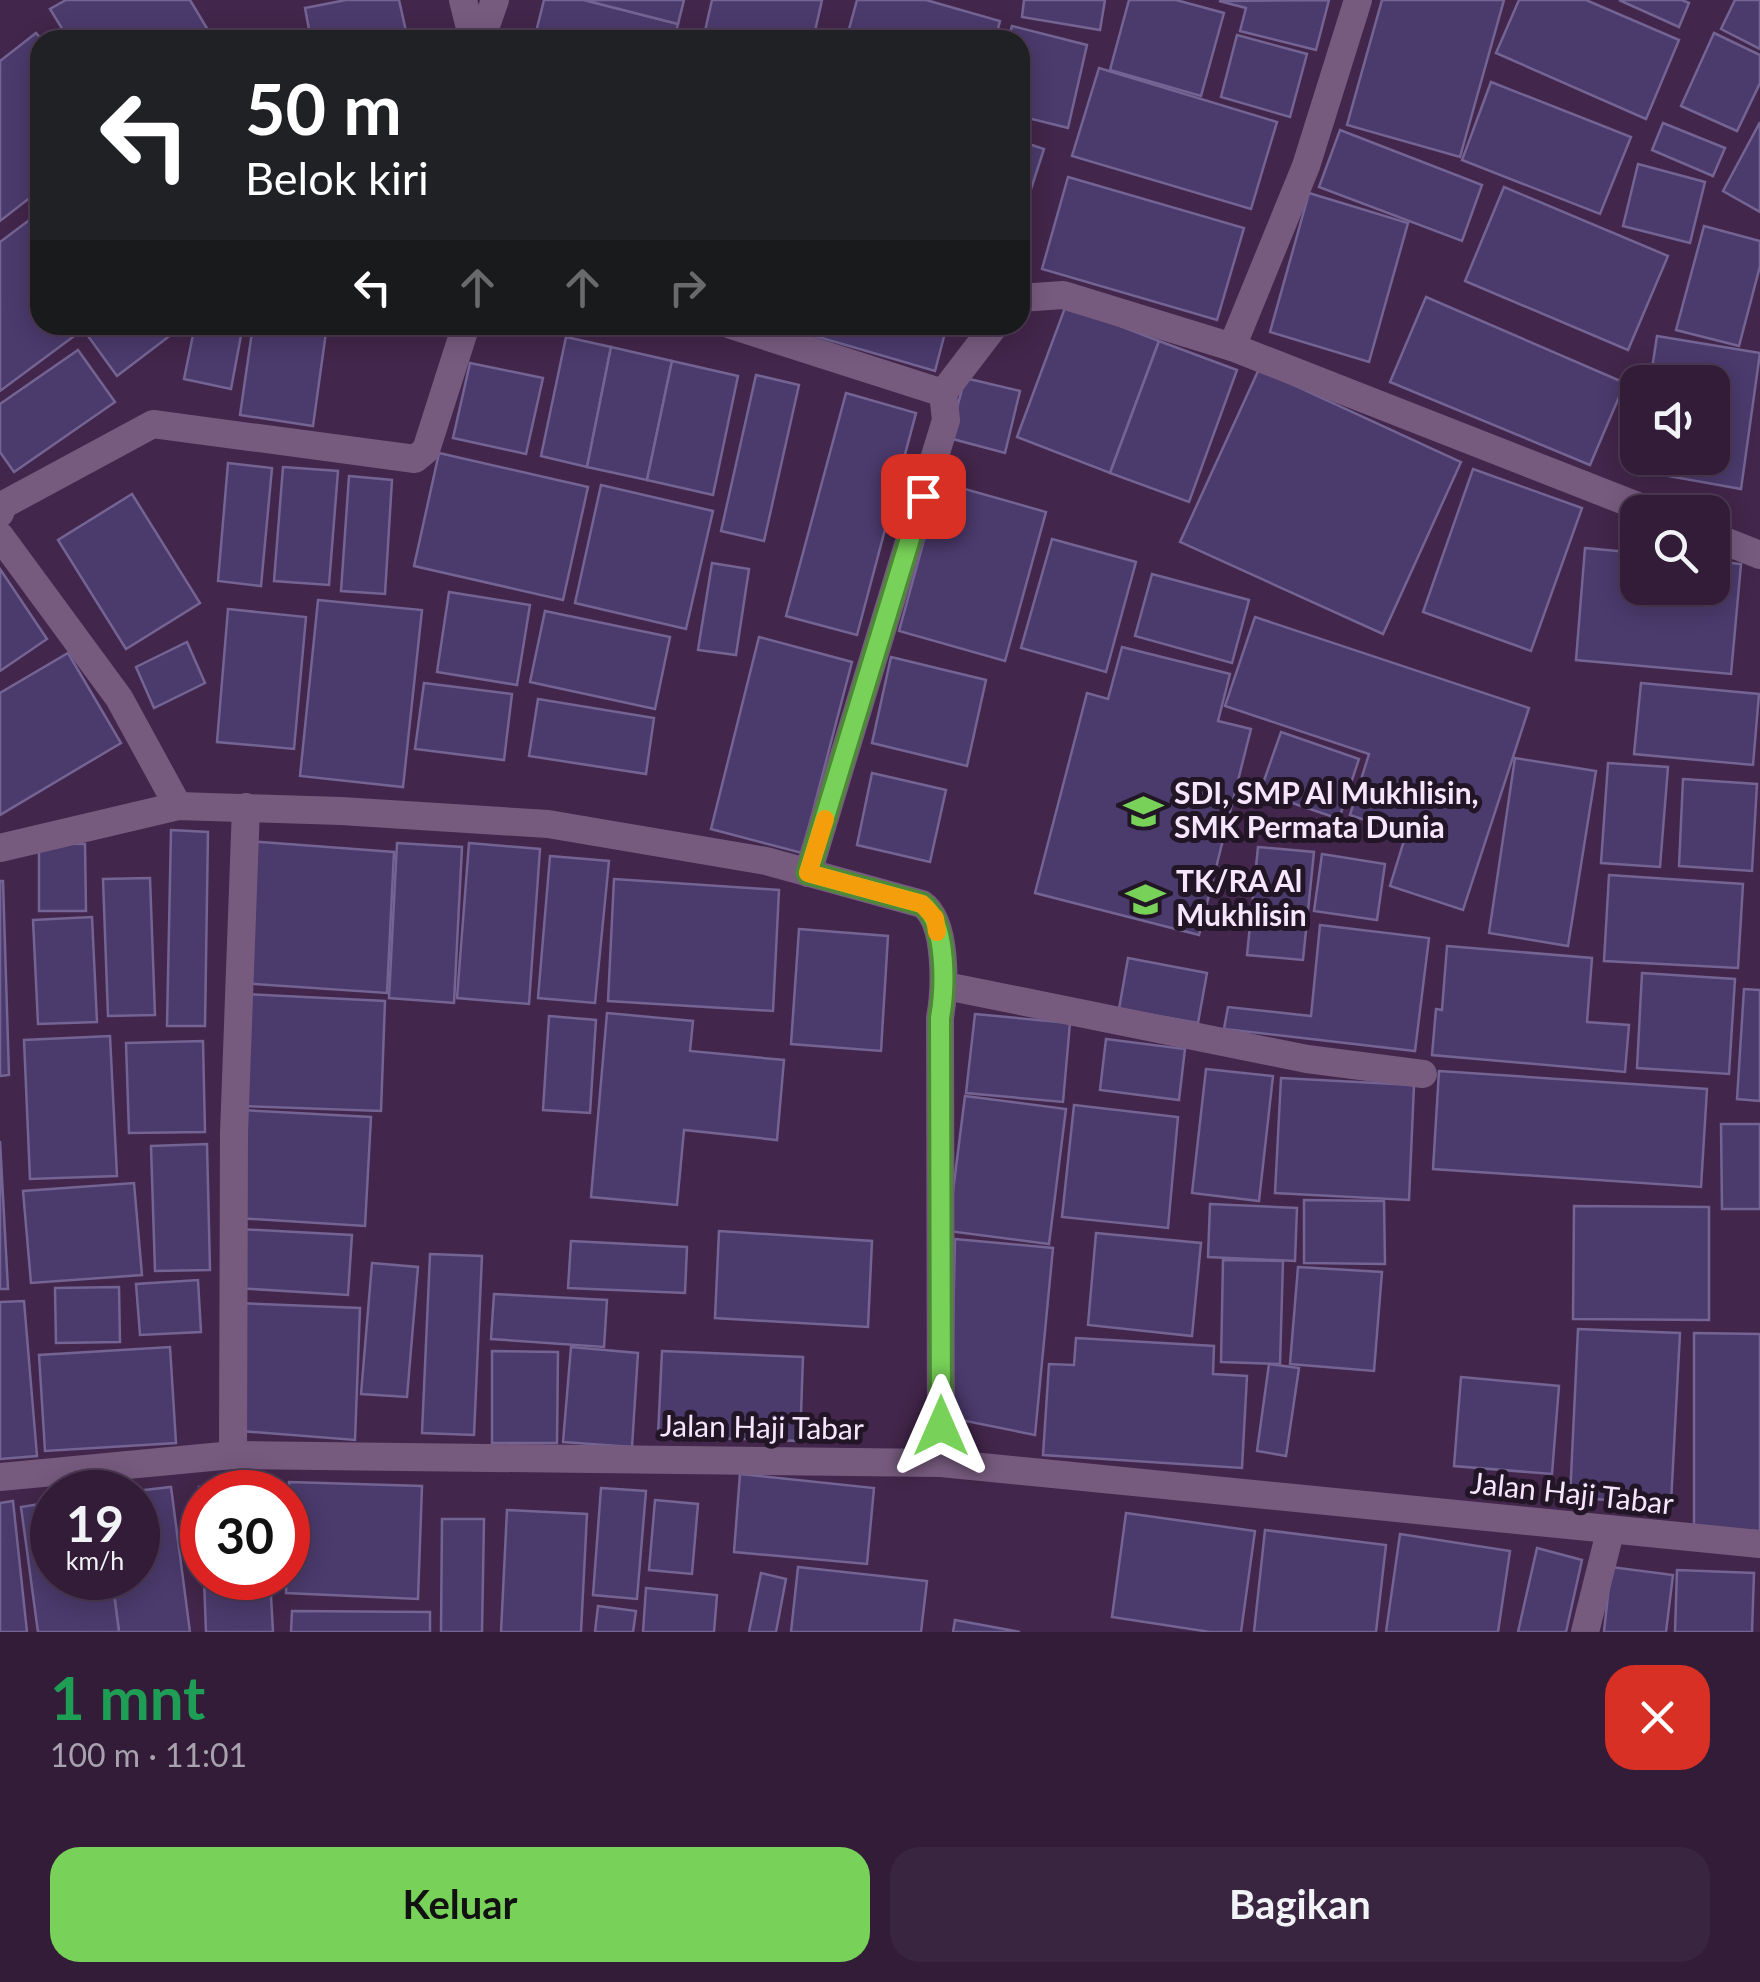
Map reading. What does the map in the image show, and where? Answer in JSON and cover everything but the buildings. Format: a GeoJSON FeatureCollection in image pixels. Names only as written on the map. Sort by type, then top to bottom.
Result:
{"type":"FeatureCollection","features":[{"type":"Feature","properties":{"kind":"street"},"geometry":{"type":"LineString","coordinates":[[463,0],[474,30]]}},
{"type":"Feature","properties":{"kind":"street"},"geometry":{"type":"LineString","coordinates":[[482,30],[495,0]]}},
{"type":"Feature","properties":{"kind":"street"},"geometry":{"type":"LineString","coordinates":[[1232,347],[1306,166],[1358,0]]}},
{"type":"Feature","properties":{"kind":"street"},"geometry":{"type":"LineString","coordinates":[[1030,297],[1062,295],[1232,347],[1620,499]]}},
{"type":"Feature","properties":{"kind":"street"},"geometry":{"type":"LineString","coordinates":[[0,513],[3,506],[154,424],[416,459],[426,450],[463,335]]}},
{"type":"Feature","properties":{"kind":"street"},"geometry":{"type":"LineString","coordinates":[[763,335],[943,393]]}},
{"type":"Feature","properties":{"kind":"street"},"geometry":{"type":"LineString","coordinates":[[808,873],[946,420],[943,393],[987,335]]}},
{"type":"Feature","properties":{"kind":"street"},"geometry":{"type":"LineString","coordinates":[[0,536],[119,698],[178,806]]}},
{"type":"Feature","properties":{"kind":"street"},"geometry":{"type":"LineString","coordinates":[[1730,543],[1760,554]]}},
{"type":"Feature","properties":{"kind":"street"},"geometry":{"type":"LineString","coordinates":[[0,848],[178,806],[548,824],[766,861],[930,910],[946,986],[940,1018],[942,1463]]}},
{"type":"Feature","properties":{"kind":"street"},"geometry":{"type":"LineString","coordinates":[[233,1455],[234,1133],[246,807]]}},
{"type":"Feature","properties":{"kind":"street"},"geometry":{"type":"LineString","coordinates":[[946,986],[1307,1059],[1423,1074]]}},
{"type":"Feature","properties":{"kind":"street","name":"Jalan Haji Tabar"},"geometry":{"type":"LineString","coordinates":[[0,1477],[233,1455],[942,1463],[1760,1544]]}},
{"type":"Feature","properties":{"kind":"street"},"geometry":{"type":"LineString","coordinates":[[1585,1632],[1610,1532]]}},
{"type":"Feature","properties":{"kind":"slow traffic"},"geometry":{"type":"LineString","coordinates":[[825,819],[808,873],[922,904],[935,918],[937,932]]}},
{"type":"Feature","properties":{"kind":"place","name":"SDI, SMP Al Mukhlisin, SMK Permata Dunia"},"geometry":{"type":"Point","coordinates":[1144,811]}},
{"type":"Feature","properties":{"kind":"place","name":"TK/RA Al Mukhlisin"},"geometry":{"type":"Point","coordinates":[1146,899]}},
{"type":"Feature","properties":{"kind":"route"},"geometry":{"type":"LineString","coordinates":[[923,496],[808,873],[922,904],[935,918],[946,986],[940,1018],[941,1426]]}}]}
